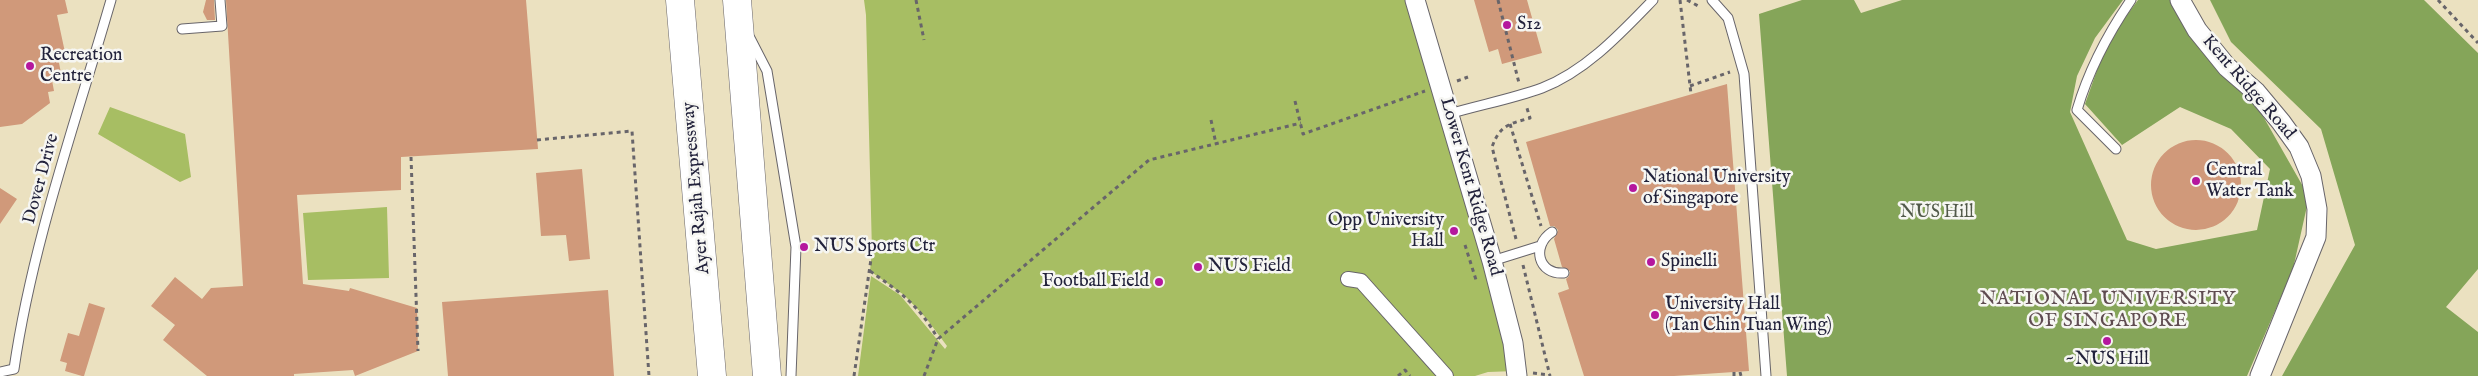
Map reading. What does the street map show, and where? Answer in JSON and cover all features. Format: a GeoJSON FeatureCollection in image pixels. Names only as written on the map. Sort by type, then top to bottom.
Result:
{"type":"FeatureCollection","features":[{"type":"Feature","properties":{"kind":"highway","name":"Ayer Rajah Expressway"},"geometry":{"type":"LineString","coordinates":[[680,0],[712,376]]}},
{"type":"Feature","properties":{"kind":"highway"},"geometry":{"type":"LineString","coordinates":[[738,9],[767,376]]}},
{"type":"Feature","properties":{"kind":"street","name":"Lower Kent Ridge Road"},"geometry":{"type":"LineString","coordinates":[[1415,0],[1492,261],[1513,343],[1517,376]]}},
{"type":"Feature","properties":{"kind":"street","name":"Kent Ridge Road"},"geometry":{"type":"LineString","coordinates":[[2180,0],[2197,30],[2228,67],[2256,92],[2295,141],[2311,176],[2317,209],[2316,237],[2260,376]]}},
{"type":"Feature","properties":{"kind":"street"},"geometry":{"type":"LineString","coordinates":[[1348,279],[1361,281],[1446,376]]}},
{"type":"Feature","properties":{"kind":"lane","name":"Dover Drive"},"geometry":{"type":"LineString","coordinates":[[0,372],[14,369],[21,321],[111,0]]}},
{"type":"Feature","properties":{"kind":"lane"},"geometry":{"type":"LineString","coordinates":[[182,29],[222,26],[220,0]]}},
{"type":"Feature","properties":{"kind":"lane"},"geometry":{"type":"LineString","coordinates":[[1449,114],[1543,87],[1571,72],[1605,48],[1653,0]]}},
{"type":"Feature","properties":{"kind":"lane"},"geometry":{"type":"LineString","coordinates":[[1712,0],[1728,18],[1744,74],[1766,376]]}},
{"type":"Feature","properties":{"kind":"lane"},"geometry":{"type":"LineString","coordinates":[[2116,149],[2078,110],[2086,81],[2104,41],[2131,0]]}},
{"type":"Feature","properties":{"kind":"lane"},"geometry":{"type":"LineString","coordinates":[[738,9],[767,71],[796,247],[791,376]]}},
{"type":"Feature","properties":{"kind":"lane"},"geometry":{"type":"LineString","coordinates":[[1492,261],[1520,252],[1545,238]]}},
{"type":"Feature","properties":{"kind":"lane"},"geometry":{"type":"LineString","coordinates":[[1545,238],[1539,254],[1547,270],[1556,274],[1564,273]]}},
{"type":"Feature","properties":{"kind":"path"},"geometry":{"type":"LineString","coordinates":[[916,0],[924,40]]}},
{"type":"Feature","properties":{"kind":"path"},"geometry":{"type":"LineString","coordinates":[[1498,0],[1530,118],[1510,124],[1497,132],[1492,147],[1550,376]]}},
{"type":"Feature","properties":{"kind":"path"},"geometry":{"type":"LineString","coordinates":[[1680,0],[1690,94]]}},
{"type":"Feature","properties":{"kind":"path"},"geometry":{"type":"LineString","coordinates":[[2438,0],[2478,43]]}},
{"type":"Feature","properties":{"kind":"path"},"geometry":{"type":"LineString","coordinates":[[1690,86],[1737,70]]}},
{"type":"Feature","properties":{"kind":"path"},"geometry":{"type":"LineString","coordinates":[[1295,101],[1303,134],[1428,90]]}},
{"type":"Feature","properties":{"kind":"path"},"geometry":{"type":"LineString","coordinates":[[1211,120],[1216,144]]}},
{"type":"Feature","properties":{"kind":"path"},"geometry":{"type":"LineString","coordinates":[[924,376],[938,339],[1149,160],[1301,123]]}},
{"type":"Feature","properties":{"kind":"path"},"geometry":{"type":"LineString","coordinates":[[1510,124],[1545,238]]}},
{"type":"Feature","properties":{"kind":"path"},"geometry":{"type":"LineString","coordinates":[[537,140],[632,132],[649,376]]}},
{"type":"Feature","properties":{"kind":"path"},"geometry":{"type":"LineString","coordinates":[[411,156],[418,351]]}},
{"type":"Feature","properties":{"kind":"path"},"geometry":{"type":"LineString","coordinates":[[854,376],[872,252]]}},
{"type":"Feature","properties":{"kind":"path"},"geometry":{"type":"LineString","coordinates":[[870,271],[904,295],[926,318],[938,339]]}},
{"type":"Feature","properties":{"kind":"path"},"geometry":{"type":"LineString","coordinates":[[1398,376],[1405,370],[1410,376]]}},
{"type":"Feature","properties":{"kind":"green space"},"geometry":{"type":"Polygon","coordinates":[[[864,0],[1413,0],[1516,371],[1488,372],[1475,376],[858,376],[871,276],[900,295],[945,349],[947,346],[926,318],[904,295],[870,271],[872,252],[866,15],[864,0]]]}},
{"type":"Feature","properties":{"kind":"green space","name":"NUS Hill"},"geometry":{"type":"Polygon","coordinates":[[[1802,0],[1854,0],[1861,13],[1902,0],[2123,0],[2095,38],[2077,76],[2070,112],[2127,240],[2156,249],[2257,230],[2270,169],[2231,129],[2180,107],[2122,145],[2085,104],[2107,42],[2138,0],[2176,0],[2251,95],[2309,197],[2293,269],[2247,376],[1787,376],[1759,14],[1802,0]]]}},
{"type":"Feature","properties":{"kind":"green space"},"geometry":{"type":"Polygon","coordinates":[[[2210,0],[2424,0],[2478,53],[2478,269],[2446,307],[2478,332],[2478,376],[2282,376],[2355,245],[2321,129],[2231,42],[2210,0]]]}},
{"type":"Feature","properties":{"kind":"green space"},"geometry":{"type":"Polygon","coordinates":[[[110,107],[185,134],[191,177],[180,182],[98,134],[110,107]]]}},
{"type":"Feature","properties":{"kind":"green space"},"geometry":{"type":"Polygon","coordinates":[[[387,207],[389,278],[308,280],[303,213],[387,207]]]}},
{"type":"Feature","properties":{"kind":"building","name":"Recreation Centre"},"geometry":{"type":"Polygon","coordinates":[[[0,0],[65,0],[68,13],[57,15],[66,57],[58,58],[61,73],[51,75],[54,91],[48,92],[50,103],[22,124],[0,127],[0,0]]]}},
{"type":"Feature","properties":{"kind":"building"},"geometry":{"type":"Polygon","coordinates":[[[206,0],[214,0],[215,20],[207,20],[203,12],[206,0]]]}},
{"type":"Feature","properties":{"kind":"building"},"geometry":{"type":"Polygon","coordinates":[[[226,0],[526,0],[538,149],[401,157],[401,190],[297,195],[303,284],[349,291],[350,288],[417,308],[418,351],[355,376],[353,370],[294,374],[294,376],[207,376],[163,340],[175,325],[151,306],[175,277],[202,299],[211,288],[243,286],[226,0]]]}},
{"type":"Feature","properties":{"kind":"building","name":"S12"},"geometry":{"type":"Polygon","coordinates":[[[1474,0],[1527,0],[1542,53],[1502,64],[1498,49],[1489,52],[1474,0]]]}},
{"type":"Feature","properties":{"kind":"building"},"geometry":{"type":"Polygon","coordinates":[[[1727,84],[1749,371],[1674,376],[1584,376],[1558,293],[1569,289],[1566,279],[1570,271],[1562,267],[1554,239],[1558,230],[1554,226],[1550,226],[1526,142],[1727,84]]]}},
{"type":"Feature","properties":{"kind":"building","name":"Central Water Tank"},"geometry":{"type":"Polygon","coordinates":[[[2196,140],[2213,144],[2228,153],[2237,168],[2241,185],[2237,202],[2228,217],[2213,226],[2196,230],[2179,226],[2164,217],[2155,202],[2151,185],[2155,168],[2164,153],[2179,144],[2196,140]]]}},
{"type":"Feature","properties":{"kind":"building"},"geometry":{"type":"Polygon","coordinates":[[[582,169],[590,259],[569,261],[566,235],[541,236],[536,173],[582,169]]]}},
{"type":"Feature","properties":{"kind":"building"},"geometry":{"type":"Polygon","coordinates":[[[0,188],[17,199],[0,224],[0,188]]]}},
{"type":"Feature","properties":{"kind":"building"},"geometry":{"type":"Polygon","coordinates":[[[608,290],[614,376],[448,376],[442,302],[608,290]]]}},
{"type":"Feature","properties":{"kind":"building"},"geometry":{"type":"Polygon","coordinates":[[[89,303],[105,308],[84,376],[82,376],[65,371],[67,363],[60,361],[68,333],[79,336],[89,303]]]}},
{"type":"Feature","properties":{"kind":"place","name":"S12"},"geometry":{"type":"Point","coordinates":[1507,25]}},
{"type":"Feature","properties":{"kind":"place","name":"Recreation Centre"},"geometry":{"type":"Point","coordinates":[30,66]}},
{"type":"Feature","properties":{"kind":"place","name":"Central Water Tank"},"geometry":{"type":"Point","coordinates":[2196,181]}},
{"type":"Feature","properties":{"kind":"place","name":"National University of Singapore"},"geometry":{"type":"Point","coordinates":[1633,188]}},
{"type":"Feature","properties":{"kind":"place","name":"Opp University Hall"},"geometry":{"type":"Point","coordinates":[1454,231]}},
{"type":"Feature","properties":{"kind":"place","name":"NUS Sports Ctr"},"geometry":{"type":"Point","coordinates":[804,247]}},
{"type":"Feature","properties":{"kind":"place","name":"Spinelli"},"geometry":{"type":"Point","coordinates":[1651,262]}},
{"type":"Feature","properties":{"kind":"place","name":"NUS Field"},"geometry":{"type":"Point","coordinates":[1198,267]}},
{"type":"Feature","properties":{"kind":"place","name":"Football Field"},"geometry":{"type":"Point","coordinates":[1159,282]}},
{"type":"Feature","properties":{"kind":"place","name":"University Hall (Tan Chin Tuan Wing)"},"geometry":{"type":"Point","coordinates":[1655,315]}},
{"type":"Feature","properties":{"kind":"place","name":"~NUS Hill"},"geometry":{"type":"Point","coordinates":[2107,341]}},
{"type":"Feature","properties":{"kind":"district","name":"NATIONAL UNIVERSITY OF SINGAPORE"},"geometry":{"type":"Point","coordinates":[2108,311]}}]}
